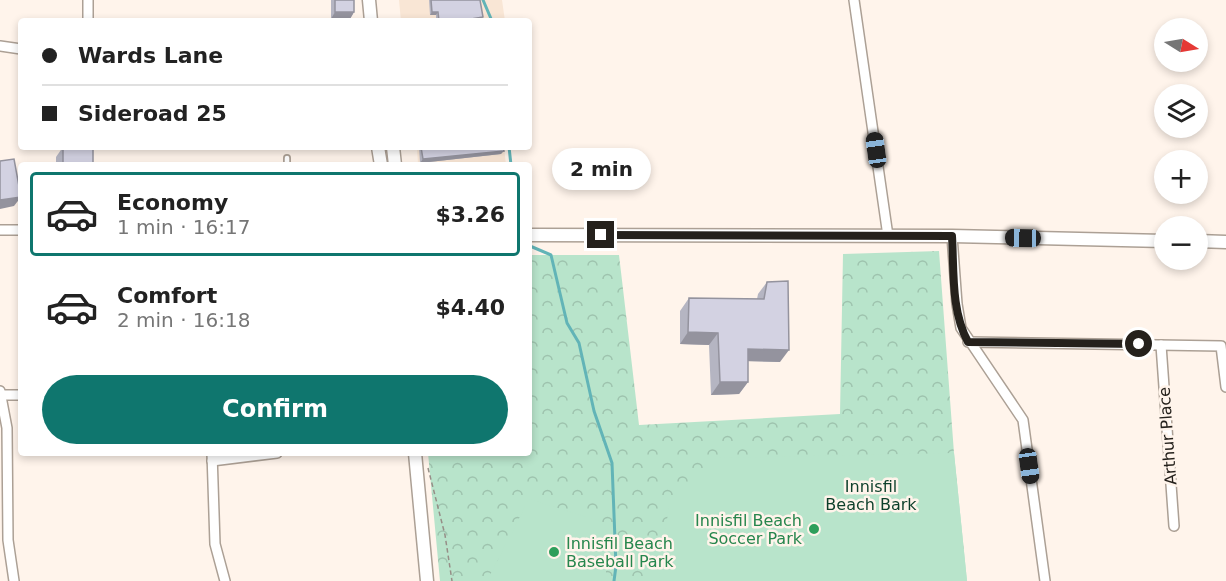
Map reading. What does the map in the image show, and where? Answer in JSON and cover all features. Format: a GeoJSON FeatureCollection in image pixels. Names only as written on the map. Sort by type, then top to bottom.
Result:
{"type":"FeatureCollection","features":[{"type":"Feature","properties":{"kind":"main road"},"geometry":{"type":"LineString","coordinates":[[369,0],[371,18]]}},
{"type":"Feature","properties":{"kind":"main road"},"geometry":{"type":"LineString","coordinates":[[532,235],[952,236],[1154,241]]}},
{"type":"Feature","properties":{"kind":"main road"},"geometry":{"type":"LineString","coordinates":[[1208,241],[1226,242]]}},
{"type":"Feature","properties":{"kind":"main road"},"geometry":{"type":"LineString","coordinates":[[415,456],[427,581]]}},
{"type":"Feature","properties":{"kind":"street"},"geometry":{"type":"LineString","coordinates":[[88,0],[88,18]]}},
{"type":"Feature","properties":{"kind":"street"},"geometry":{"type":"LineString","coordinates":[[854,0],[888,236]]}},
{"type":"Feature","properties":{"kind":"street"},"geometry":{"type":"LineString","coordinates":[[0,46],[18,49]]}},
{"type":"Feature","properties":{"kind":"street"},"geometry":{"type":"LineString","coordinates":[[0,230],[18,230]]}},
{"type":"Feature","properties":{"kind":"street"},"geometry":{"type":"LineString","coordinates":[[952,236],[961,328],[968,342],[1023,420],[1045,581]]}},
{"type":"Feature","properties":{"kind":"street"},"geometry":{"type":"LineString","coordinates":[[968,342],[1221,346],[1226,387]]}},
{"type":"Feature","properties":{"kind":"street","name":"Arthur Place"},"geometry":{"type":"LineString","coordinates":[[1161,345],[1174,526]]}},
{"type":"Feature","properties":{"kind":"street"},"geometry":{"type":"LineString","coordinates":[[14,581],[8,540],[7,428],[0,393],[18,395]]}},
{"type":"Feature","properties":{"kind":"street"},"geometry":{"type":"LineString","coordinates":[[225,581],[215,544],[212,457],[228,456]]}},
{"type":"Feature","properties":{"kind":"path"},"geometry":{"type":"LineString","coordinates":[[427,463],[445,535],[452,581]]}},
{"type":"Feature","properties":{"kind":"shaded area"},"geometry":{"type":"Polygon","coordinates":[[[399,0],[502,0],[505,18],[401,18],[399,0]]]}},
{"type":"Feature","properties":{"kind":"shaded area"},"geometry":{"type":"Polygon","coordinates":[[[417,150],[504,150],[506,162],[418,162],[417,150]]]}},
{"type":"Feature","properties":{"kind":"green space","name":"Innisfil Beach Bark"},"geometry":{"type":"Polygon","coordinates":[[[939,251],[954,453],[967,581],[440,581],[428,456],[532,456],[532,255],[619,255],[639,425],[840,414],[843,254],[939,251]]]}},
{"type":"Feature","properties":{"kind":"green space","name":"Innisfil Beach Soccer Park"},"geometry":{"type":"Polygon","coordinates":[[[954,453],[967,581],[659,581],[669,505],[716,458],[954,453]]]}},
{"type":"Feature","properties":{"kind":"green space","name":"Innisfil Beach Baseball Park"},"geometry":{"type":"Polygon","coordinates":[[[529,499],[606,523],[606,581],[487,581],[529,499]]]}},
{"type":"Feature","properties":{"kind":"building"},"geometry":{"type":"Polygon","coordinates":[[[335,0],[354,0],[354,12],[335,12],[335,0]]]}},
{"type":"Feature","properties":{"kind":"building"},"geometry":{"type":"Polygon","coordinates":[[[431,0],[480,0],[483,17],[439,18],[438,12],[432,12],[431,0]]]}},
{"type":"Feature","properties":{"kind":"building"},"geometry":{"type":"Polygon","coordinates":[[[63,150],[93,150],[93,162],[63,162],[63,150]]]}},
{"type":"Feature","properties":{"kind":"building"},"geometry":{"type":"Polygon","coordinates":[[[422,150],[504,151],[423,159],[422,150]]]}},
{"type":"Feature","properties":{"kind":"building"},"geometry":{"type":"Polygon","coordinates":[[[14,159],[18,197],[0,200],[0,161],[14,159]]]}},
{"type":"Feature","properties":{"kind":"building"},"geometry":{"type":"Polygon","coordinates":[[[788,281],[789,350],[748,349],[748,382],[720,382],[718,333],[688,332],[689,298],[764,299],[767,282],[788,281]]]}},
{"type":"Feature","properties":{"kind":"waterway"},"geometry":{"type":"LineString","coordinates":[[483,0],[491,18]]}},
{"type":"Feature","properties":{"kind":"waterway"},"geometry":{"type":"LineString","coordinates":[[509,150],[511,162]]}},
{"type":"Feature","properties":{"kind":"waterway"},"geometry":{"type":"LineString","coordinates":[[532,247],[551,255],[567,323],[579,343],[594,411],[612,463],[616,566],[614,581]]}},
{"type":"Feature","properties":{"kind":"place","name":"Innisfil Beach Soccer Park"},"geometry":{"type":"Point","coordinates":[814,529]}},
{"type":"Feature","properties":{"kind":"place","name":"Innisfil Beach Baseball Park"},"geometry":{"type":"Point","coordinates":[554,552]}},
{"type":"Feature","properties":{"kind":"route"},"geometry":{"type":"LineString","coordinates":[[601,235],[952,236],[957,304],[961,328],[968,342],[1139,344]]}}]}
